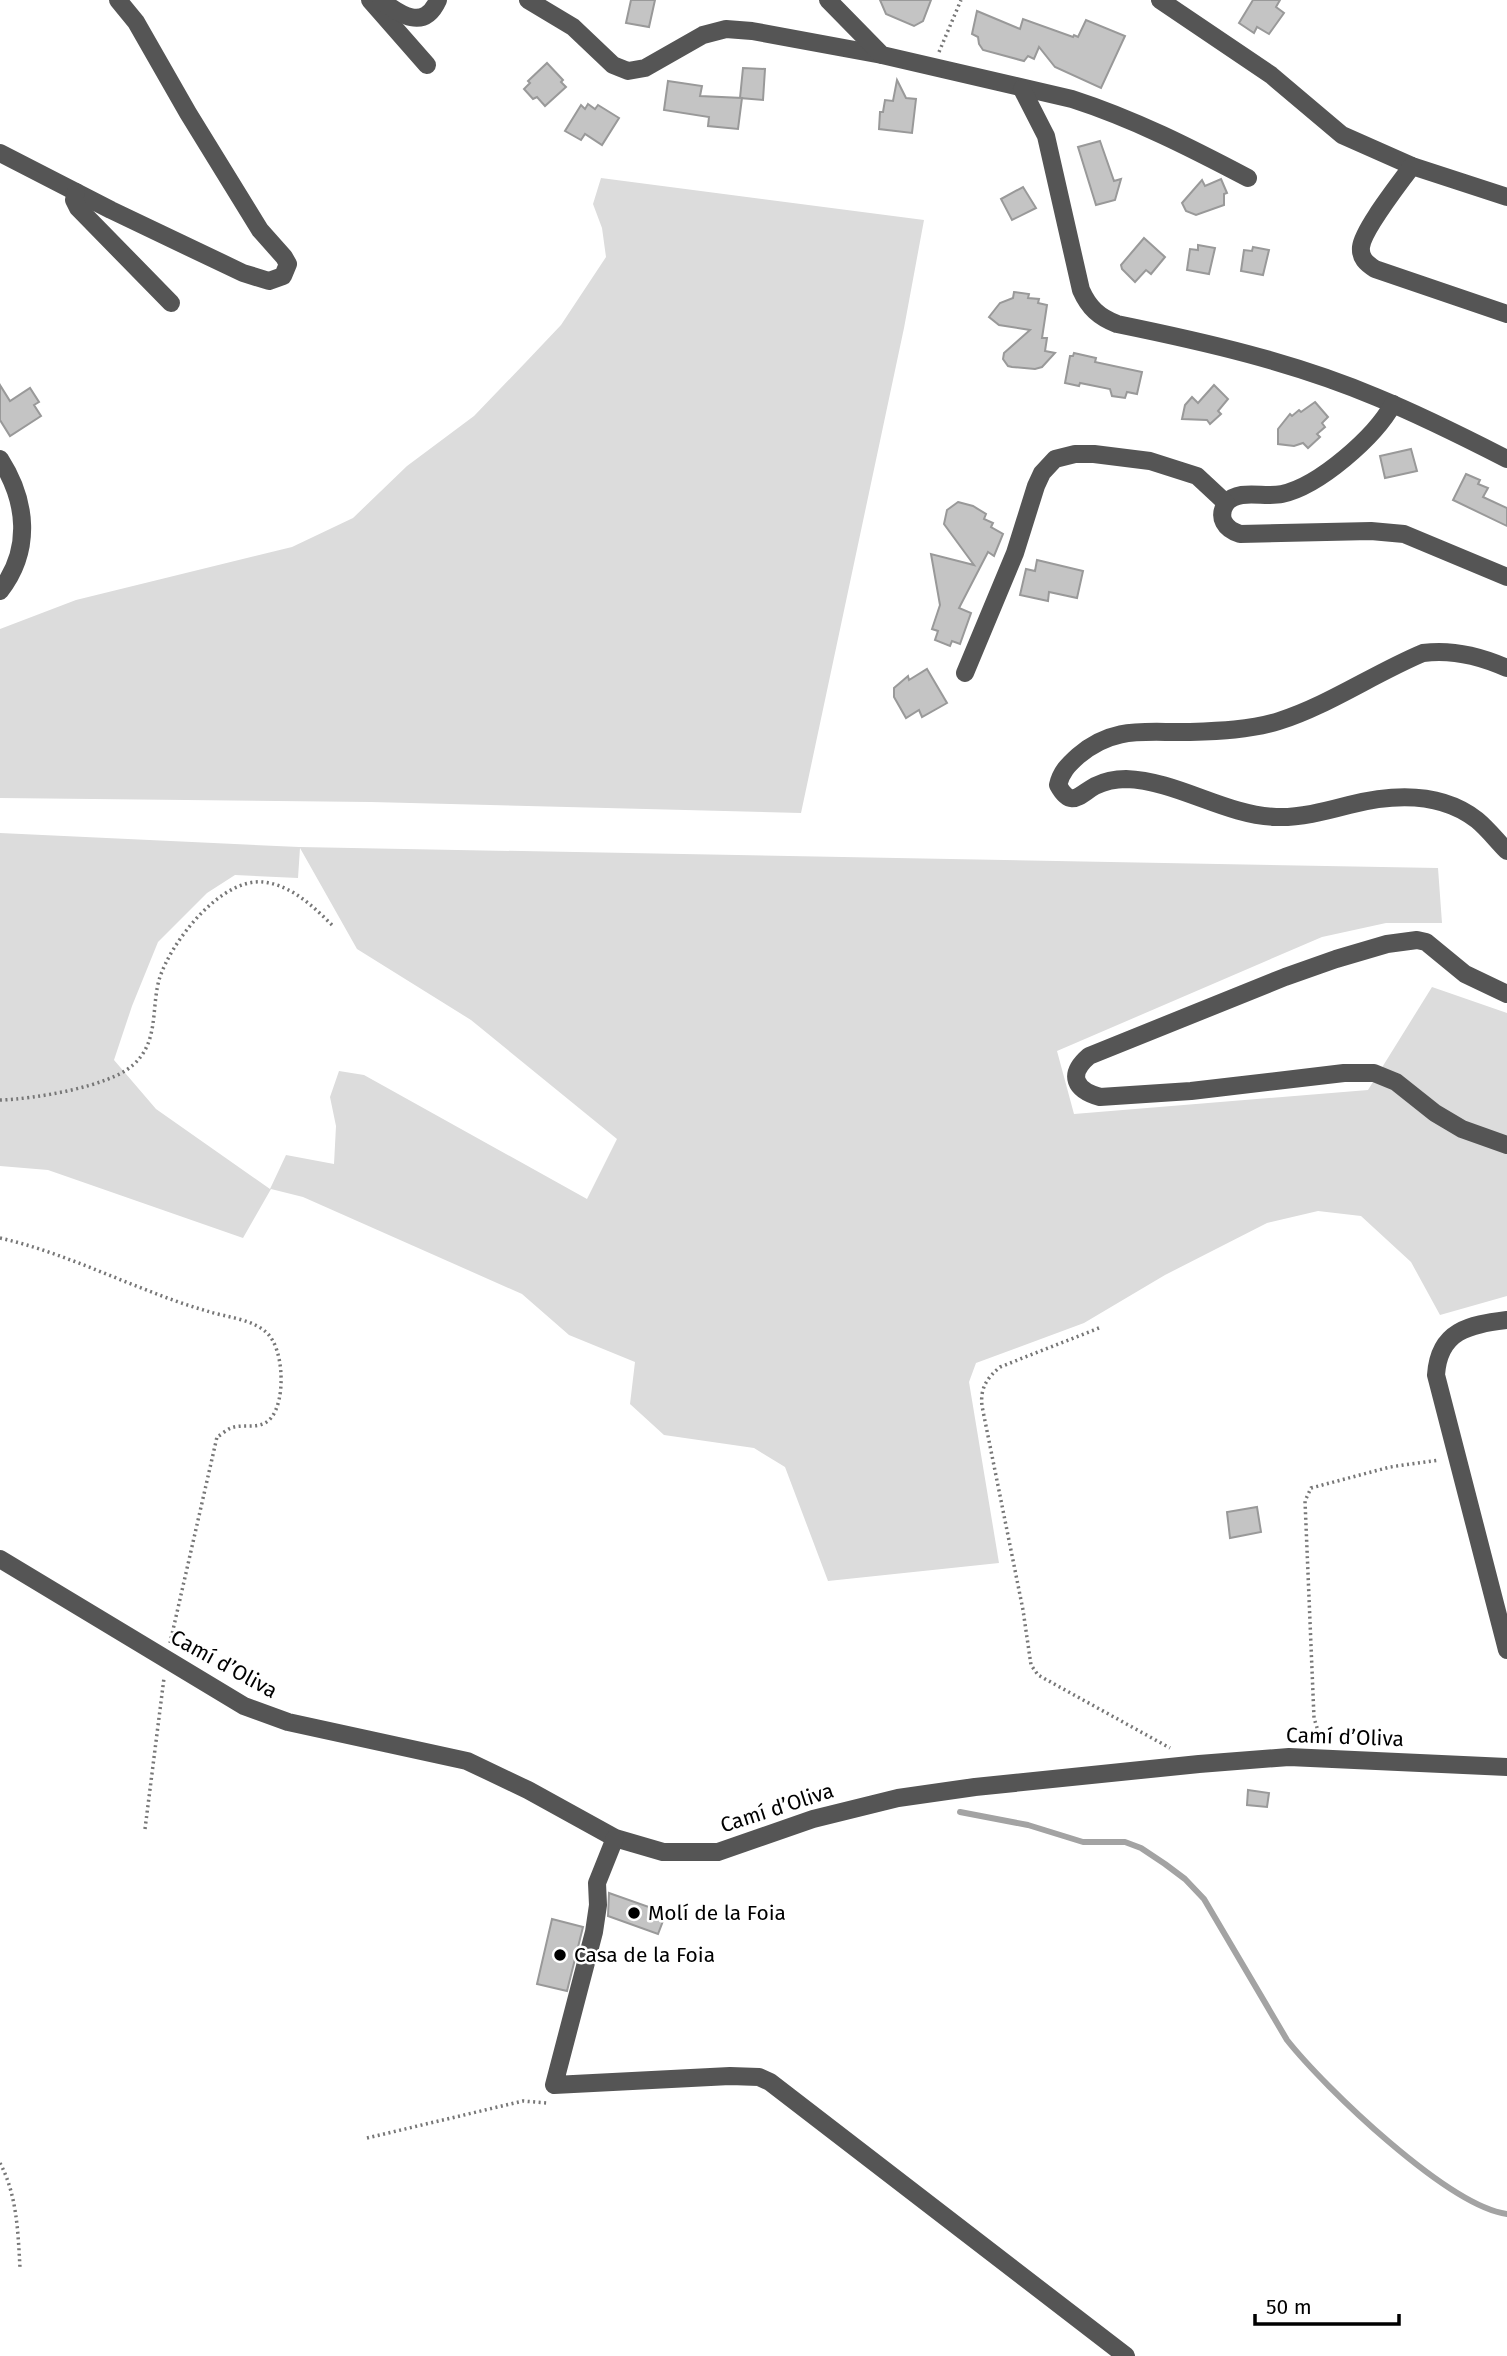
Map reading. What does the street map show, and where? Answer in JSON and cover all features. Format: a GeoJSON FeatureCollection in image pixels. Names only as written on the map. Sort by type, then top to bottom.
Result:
{"type":"FeatureCollection","features":[{"type":"Feature","properties":{"kind":"street"},"geometry":{"type":"LineString","coordinates":[[0,153],[256,278],[269,281],[278,279],[287,271],[288,264],[284,257],[260,230],[136,22],[118,0]]}},
{"type":"Feature","properties":{"kind":"street"},"geometry":{"type":"LineString","coordinates":[[370,0],[427,65]]}},
{"type":"Feature","properties":{"kind":"street"},"geometry":{"type":"LineString","coordinates":[[381,0],[398,13],[415,19],[430,13],[439,0]]}},
{"type":"Feature","properties":{"kind":"street"},"geometry":{"type":"LineString","coordinates":[[528,0],[573,27],[613,65],[628,71],[645,68],[703,34],[726,29],[752,31],[882,55],[1099,108],[1182,143],[1248,178]]}},
{"type":"Feature","properties":{"kind":"street"},"geometry":{"type":"LineString","coordinates":[[828,0],[882,55]]}},
{"type":"Feature","properties":{"kind":"street"},"geometry":{"type":"LineString","coordinates":[[1160,0],[1271,75],[1342,135],[1412,166],[1507,197]]}},
{"type":"Feature","properties":{"kind":"street"},"geometry":{"type":"LineString","coordinates":[[1022,89],[1046,136],[1081,290],[1094,312],[1117,324],[1223,346],[1335,382],[1393,404],[1507,459]]}},
{"type":"Feature","properties":{"kind":"street"},"geometry":{"type":"LineString","coordinates":[[1412,166],[1364,236],[1361,247],[1366,263],[1375,269],[1507,314]]}},
{"type":"Feature","properties":{"kind":"street"},"geometry":{"type":"LineString","coordinates":[[76,192],[74,200],[78,208],[171,303]]}},
{"type":"Feature","properties":{"kind":"street"},"geometry":{"type":"LineString","coordinates":[[1393,404],[1375,431],[1312,481],[1283,494],[1233,496],[1222,510],[1224,524],[1230,531],[1240,534],[1371,531],[1405,534],[1507,577]]}},
{"type":"Feature","properties":{"kind":"street"},"geometry":{"type":"LineString","coordinates":[[965,673],[1015,553],[1036,486],[1042,473],[1055,460],[1063,456],[1094,454],[1150,461],[1197,476],[1226,503]]}},
{"type":"Feature","properties":{"kind":"street"},"geometry":{"type":"LineString","coordinates":[[0,459],[16,491],[21,508],[23,536],[18,562],[0,591]]}},
{"type":"Feature","properties":{"kind":"street"},"geometry":{"type":"LineString","coordinates":[[1507,668],[1444,650],[1423,653],[1279,721],[1228,730],[1123,732],[1105,738],[1087,748],[1069,764],[1060,775],[1058,785],[1069,799],[1079,798],[1094,786],[1108,781],[1139,781],[1179,790],[1257,816],[1278,817],[1299,816],[1381,799],[1410,796],[1432,799],[1458,809],[1476,820],[1507,850]]}},
{"type":"Feature","properties":{"kind":"street"},"geometry":{"type":"LineString","coordinates":[[1507,994],[1465,974],[1426,942],[1417,940],[1387,944],[1336,958],[1089,1056],[1077,1070],[1076,1081],[1088,1094],[1100,1097],[1191,1091],[1344,1073],[1374,1073],[1396,1082],[1435,1113],[1462,1129],[1507,1145]]}},
{"type":"Feature","properties":{"kind":"street"},"geometry":{"type":"LineString","coordinates":[[1507,1320],[1460,1330],[1443,1348],[1436,1375],[1507,1650]]}},
{"type":"Feature","properties":{"kind":"street","name":"Camí d’Oliva"},"geometry":{"type":"LineString","coordinates":[[0,1559],[244,1706],[288,1722],[467,1761],[528,1790],[615,1838],[663,1852],[718,1852],[813,1819],[898,1798],[975,1787],[1199,1764],[1289,1757],[1507,1767]]}},
{"type":"Feature","properties":{"kind":"street"},"geometry":{"type":"LineString","coordinates":[[615,1838],[597,1883],[598,1905],[594,1932],[554,2085],[730,2076],[759,2077],[770,2082],[1126,2356]]}},
{"type":"Feature","properties":{"kind":"path"},"geometry":{"type":"LineString","coordinates":[[933,67],[961,0]]}},
{"type":"Feature","properties":{"kind":"path"},"geometry":{"type":"LineString","coordinates":[[0,1100],[28,1099],[74,1090],[115,1076],[133,1066],[147,1048],[153,1031],[159,980],[175,947],[200,913],[226,894],[249,884],[264,882],[307,901],[334,927]]}},
{"type":"Feature","properties":{"kind":"path"},"geometry":{"type":"LineString","coordinates":[[0,1238],[29,1245],[187,1305],[257,1325],[268,1333],[278,1348],[281,1385],[271,1418],[260,1426],[230,1428],[217,1437],[166,1660],[145,1829]]}},
{"type":"Feature","properties":{"kind":"path"},"geometry":{"type":"LineString","coordinates":[[1099,1328],[1000,1367],[988,1378],[981,1396],[1023,1610],[1031,1665],[1038,1675],[1199,1764]]}},
{"type":"Feature","properties":{"kind":"path"},"geometry":{"type":"LineString","coordinates":[[1338,1740],[1324,1738],[1316,1729],[1314,1718],[1305,1501],[1307,1492],[1311,1488],[1380,1470],[1457,1457]]}},
{"type":"Feature","properties":{"kind":"path"},"geometry":{"type":"LineString","coordinates":[[367,2138],[523,2101],[551,2103],[557,2100],[554,2085]]}},
{"type":"Feature","properties":{"kind":"path"},"geometry":{"type":"LineString","coordinates":[[0,2163],[7,2176],[18,2222],[20,2268]]}},
{"type":"Feature","properties":{"kind":"shaded area"},"geometry":{"type":"Polygon","coordinates":[[[601,178],[924,220],[904,328],[801,813],[371,802],[0,798],[0,629],[76,600],[292,547],[353,518],[407,466],[474,416],[561,325],[606,257],[602,228],[593,204],[601,178]]]}},
{"type":"Feature","properties":{"kind":"shaded area"},"geometry":{"type":"Polygon","coordinates":[[[0,833],[299,847],[1438,868],[1442,923],[1386,923],[1322,937],[1057,1051],[1074,1114],[1368,1090],[1432,987],[1507,1013],[1507,1296],[1440,1315],[1411,1262],[1361,1216],[1318,1211],[1267,1223],[1165,1275],[1084,1323],[976,1363],[969,1382],[999,1563],[828,1581],[785,1467],[754,1448],[664,1435],[630,1404],[635,1362],[569,1335],[522,1294],[303,1197],[271,1189],[243,1238],[48,1170],[0,1166],[0,833]],[[300,848],[298,878],[235,875],[207,893],[158,942],[114,1060],[156,1109],[270,1189],[286,1155],[334,1164],[336,1126],[330,1097],[339,1071],[364,1075],[587,1199],[617,1139],[471,1020],[357,949],[300,848]]]}},
{"type":"Feature","properties":{"kind":"building"},"geometry":{"type":"Polygon","coordinates":[[[631,0],[655,0],[649,27],[626,23],[631,0]]]}},
{"type":"Feature","properties":{"kind":"building"},"geometry":{"type":"Polygon","coordinates":[[[880,0],[931,0],[923,21],[914,26],[886,14],[880,0]]]}},
{"type":"Feature","properties":{"kind":"building"},"geometry":{"type":"Polygon","coordinates":[[[1253,0],[1280,0],[1276,7],[1284,13],[1269,34],[1257,27],[1254,33],[1239,23],[1253,0]]]}},
{"type":"Feature","properties":{"kind":"building"},"geometry":{"type":"Polygon","coordinates":[[[977,11],[1020,29],[1023,19],[1078,37],[1086,20],[1125,36],[1101,88],[1055,67],[1039,47],[1034,59],[1028,56],[1024,61],[983,50],[978,37],[972,34],[977,11]]]}},
{"type":"Feature","properties":{"kind":"building"},"geometry":{"type":"Polygon","coordinates":[[[547,63],[566,87],[545,106],[537,97],[533,99],[524,89],[530,83],[528,81],[547,63]]]}},
{"type":"Feature","properties":{"kind":"building"},"geometry":{"type":"Polygon","coordinates":[[[743,68],[765,69],[763,100],[740,98],[743,68]]]}},
{"type":"Feature","properties":{"kind":"building"},"geometry":{"type":"Polygon","coordinates":[[[897,80],[906,98],[916,99],[912,133],[879,129],[880,112],[883,112],[885,100],[893,101],[897,80]]]}},
{"type":"Feature","properties":{"kind":"building"},"geometry":{"type":"Polygon","coordinates":[[[668,81],[702,86],[700,96],[742,98],[738,129],[708,126],[709,117],[664,110],[668,81]]]}},
{"type":"Feature","properties":{"kind":"building"},"geometry":{"type":"Polygon","coordinates":[[[588,104],[595,109],[598,105],[619,118],[602,145],[585,134],[581,140],[565,131],[581,105],[585,109],[588,104]]]}},
{"type":"Feature","properties":{"kind":"building"},"geometry":{"type":"Polygon","coordinates":[[[1100,141],[1114,181],[1121,179],[1115,200],[1096,205],[1078,147],[1100,141]]]}},
{"type":"Feature","properties":{"kind":"building"},"geometry":{"type":"Polygon","coordinates":[[[1221,179],[1227,193],[1224,194],[1224,205],[1196,215],[1186,211],[1182,203],[1202,180],[1205,186],[1221,179]]]}},
{"type":"Feature","properties":{"kind":"building"},"geometry":{"type":"Polygon","coordinates":[[[1023,187],[1036,208],[1012,220],[1001,199],[1023,187]]]}},
{"type":"Feature","properties":{"kind":"building"},"geometry":{"type":"Polygon","coordinates":[[[1144,238],[1165,257],[1151,274],[1146,270],[1135,282],[1121,265],[1144,238]]]}},
{"type":"Feature","properties":{"kind":"building"},"geometry":{"type":"Polygon","coordinates":[[[1198,245],[1215,248],[1209,274],[1187,270],[1190,249],[1198,250],[1198,245]]]}},
{"type":"Feature","properties":{"kind":"building"},"geometry":{"type":"Polygon","coordinates":[[[1253,247],[1269,250],[1263,275],[1241,271],[1244,250],[1252,251],[1253,247]]]}},
{"type":"Feature","properties":{"kind":"building"},"geometry":{"type":"Polygon","coordinates":[[[1014,292],[1029,294],[1028,298],[1039,299],[1038,303],[1047,305],[1042,338],[1047,338],[1045,351],[1055,353],[1042,367],[1012,367],[1003,359],[1004,353],[1030,330],[999,325],[989,317],[1000,303],[1013,298],[1014,292]]]}},
{"type":"Feature","properties":{"kind":"building"},"geometry":{"type":"Polygon","coordinates":[[[1074,353],[1096,358],[1095,362],[1142,372],[1137,394],[1127,392],[1125,398],[1112,396],[1110,389],[1065,383],[1070,356],[1074,353]]]}},
{"type":"Feature","properties":{"kind":"building"},"geometry":{"type":"Polygon","coordinates":[[[0,385],[10,401],[30,388],[39,402],[34,405],[41,416],[10,436],[0,420],[0,385]]]}},
{"type":"Feature","properties":{"kind":"building"},"geometry":{"type":"Polygon","coordinates":[[[1214,385],[1228,399],[1218,411],[1221,414],[1210,424],[1207,420],[1182,419],[1185,405],[1192,397],[1198,403],[1214,385]]]}},
{"type":"Feature","properties":{"kind":"building"},"geometry":{"type":"Polygon","coordinates":[[[1315,402],[1328,417],[1322,423],[1325,427],[1317,434],[1320,437],[1308,448],[1303,443],[1294,446],[1278,444],[1278,429],[1290,414],[1292,416],[1299,410],[1301,412],[1315,402]]]}},
{"type":"Feature","properties":{"kind":"building"},"geometry":{"type":"Polygon","coordinates":[[[1411,449],[1417,471],[1385,478],[1380,456],[1411,449]]]}},
{"type":"Feature","properties":{"kind":"building"},"geometry":{"type":"Polygon","coordinates":[[[1466,474],[1480,480],[1478,484],[1488,488],[1483,497],[1507,508],[1507,526],[1453,500],[1466,474]]]}},
{"type":"Feature","properties":{"kind":"building"},"geometry":{"type":"Polygon","coordinates":[[[958,502],[973,506],[986,514],[984,519],[993,523],[991,527],[1003,534],[994,556],[988,552],[959,608],[971,613],[960,644],[952,641],[950,646],[935,640],[938,631],[932,629],[940,605],[931,554],[974,565],[944,524],[947,510],[958,502]]]}},
{"type":"Feature","properties":{"kind":"building"},"geometry":{"type":"Polygon","coordinates":[[[1037,560],[1083,571],[1077,598],[1049,592],[1048,601],[1020,595],[1026,569],[1035,571],[1037,560]]]}},
{"type":"Feature","properties":{"kind":"building"},"geometry":{"type":"Polygon","coordinates":[[[927,669],[947,703],[922,717],[919,710],[906,718],[894,697],[894,688],[908,676],[909,680],[927,669]]]}},
{"type":"Feature","properties":{"kind":"building"},"geometry":{"type":"Polygon","coordinates":[[[1257,1507],[1261,1532],[1230,1538],[1227,1512],[1257,1507]]]}},
{"type":"Feature","properties":{"kind":"building"},"geometry":{"type":"Polygon","coordinates":[[[1248,1790],[1269,1793],[1267,1807],[1247,1805],[1248,1790]]]}},
{"type":"Feature","properties":{"kind":"building","name":"Molí de la Foia"},"geometry":{"type":"Polygon","coordinates":[[[609,1893],[666,1913],[658,1934],[608,1916],[609,1893]]]}},
{"type":"Feature","properties":{"kind":"building","name":"Casa de la Foia"},"geometry":{"type":"Polygon","coordinates":[[[552,1919],[583,1927],[567,1991],[537,1984],[552,1919]]]}},
{"type":"Feature","properties":{"kind":"waterway"},"geometry":{"type":"LineString","coordinates":[[960,1812],[1028,1825],[1083,1842],[1125,1842],[1141,1848],[1165,1864],[1185,1879],[1204,1899],[1287,2040],[1329,2086],[1421,2168],[1482,2206],[1507,2214]]}},
{"type":"Feature","properties":{"kind":"place","name":"Molí de la Foia"},"geometry":{"type":"Point","coordinates":[634,1913]}},
{"type":"Feature","properties":{"kind":"place","name":"Casa de la Foia"},"geometry":{"type":"Point","coordinates":[560,1955]}}]}
